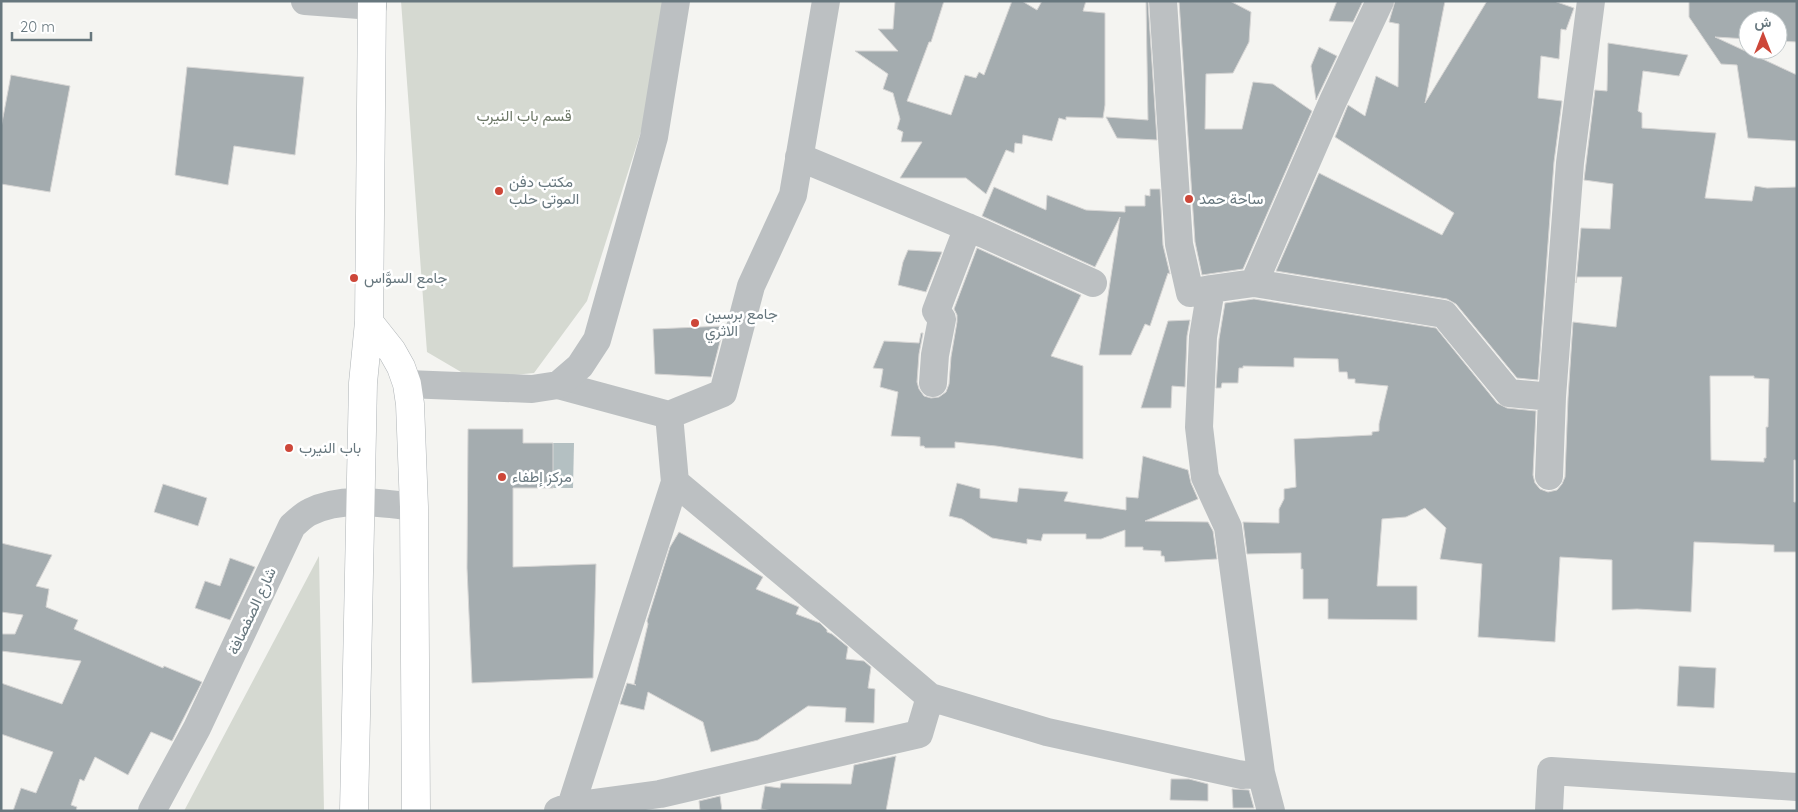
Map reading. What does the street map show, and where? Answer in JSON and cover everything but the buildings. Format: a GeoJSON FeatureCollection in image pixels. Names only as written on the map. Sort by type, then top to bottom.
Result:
{"type":"FeatureCollection","features":[{"type":"Feature","properties":{"kind":"main road"},"geometry":{"type":"LineString","coordinates":[[354,811],[363,382],[369,322],[372,4]]}},
{"type":"Feature","properties":{"kind":"main road"},"geometry":{"type":"LineString","coordinates":[[369,322],[392,351],[407,384],[410,404],[414,507],[416,811]]}},
{"type":"Feature","properties":{"kind":"street"},"geometry":{"type":"LineString","coordinates":[[305,1],[372,4]]}},
{"type":"Feature","properties":{"kind":"street"},"geometry":{"type":"LineString","coordinates":[[558,385],[580,366],[596,340],[654,137],[676,1]]}},
{"type":"Feature","properties":{"kind":"street"},"geometry":{"type":"LineString","coordinates":[[407,384],[532,389],[558,385],[669,415],[723,394],[751,286],[793,195],[826,1]]}},
{"type":"Feature","properties":{"kind":"street"},"geometry":{"type":"LineString","coordinates":[[1162,1],[1179,244],[1190,293],[1254,283],[1444,314],[1509,394],[1552,396]]}},
{"type":"Feature","properties":{"kind":"street"},"geometry":{"type":"LineString","coordinates":[[1254,283],[1333,101],[1380,1]]}},
{"type":"Feature","properties":{"kind":"street"},"geometry":{"type":"LineString","coordinates":[[1549,476],[1552,396],[1570,163],[1591,1]]}},
{"type":"Feature","properties":{"kind":"street"},"geometry":{"type":"LineString","coordinates":[[799,157],[968,228],[1092,283]]}},
{"type":"Feature","properties":{"kind":"street"},"geometry":{"type":"LineString","coordinates":[[933,383],[935,354],[942,319],[936,311],[968,228]]}},
{"type":"Feature","properties":{"kind":"street"},"geometry":{"type":"LineString","coordinates":[[1211,289],[1203,337],[1199,427],[1205,477],[1228,527],[1261,773],[1271,811]]}},
{"type":"Feature","properties":{"kind":"street"},"geometry":{"type":"LineString","coordinates":[[669,415],[675,482],[565,808],[660,794],[919,734],[930,698]]}},
{"type":"Feature","properties":{"kind":"street"},"geometry":{"type":"LineString","coordinates":[[675,482],[827,608],[930,698],[1047,732],[1242,775],[1261,773]]}},
{"type":"Feature","properties":{"kind":"street","name":"شارع الصفصافة"},"geometry":{"type":"LineString","coordinates":[[152,811],[197,728],[292,526],[310,512],[332,505],[360,501],[414,507]]}},
{"type":"Feature","properties":{"kind":"street"},"geometry":{"type":"LineString","coordinates":[[1549,811],[1550,771],[1797,787]]}},
{"type":"Feature","properties":{"kind":"green space","name":"قسم باب النيرب"},"geometry":{"type":"Polygon","coordinates":[[[401,1],[666,1],[658,78],[587,301],[534,373],[473,379],[427,352],[401,1]]]}},
{"type":"Feature","properties":{"kind":"green space"},"geometry":{"type":"Polygon","coordinates":[[[319,556],[324,811],[184,811],[319,556]]]}},
{"type":"Feature","properties":{"kind":"shaded area"},"geometry":{"type":"Polygon","coordinates":[[[553,443],[574,443],[573,488],[553,488],[553,443]]]}},
{"type":"Feature","properties":{"kind":"place","name":"مكتب دفن الموتى حلب"},"geometry":{"type":"Point","coordinates":[499,191]}},
{"type":"Feature","properties":{"kind":"place","name":"ساحة حمد"},"geometry":{"type":"Point","coordinates":[1189,199]}},
{"type":"Feature","properties":{"kind":"place","name":"جامع السوَّاس"},"geometry":{"type":"Point","coordinates":[354,278]}},
{"type":"Feature","properties":{"kind":"place","name":"جامع برسين الاثري"},"geometry":{"type":"Point","coordinates":[695,323]}},
{"type":"Feature","properties":{"kind":"place","name":"باب النيرب"},"geometry":{"type":"Point","coordinates":[289,448]}},
{"type":"Feature","properties":{"kind":"place","name":"مركز إطفاء"},"geometry":{"type":"Point","coordinates":[502,477]}}]}
